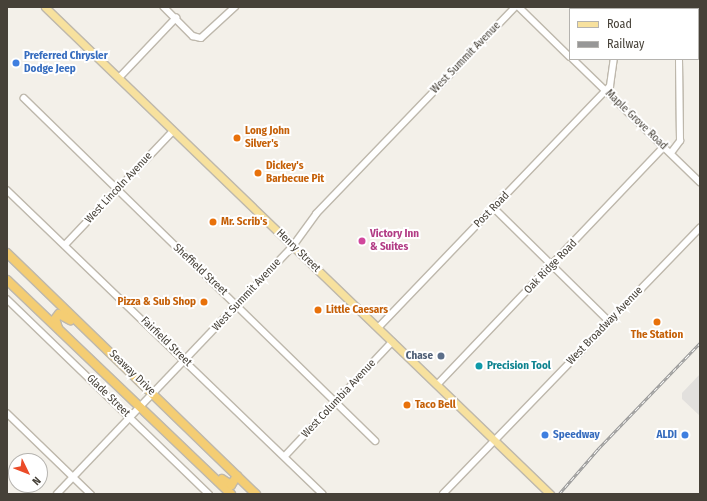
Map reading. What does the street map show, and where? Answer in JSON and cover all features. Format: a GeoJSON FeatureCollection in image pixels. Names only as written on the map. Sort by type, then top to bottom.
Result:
{"type":"FeatureCollection","features":[{"type":"Feature","properties":{"kind":"highway","name":"Seaway Drive"},"geometry":{"type":"LineString","coordinates":[[7,253],[256,494]]}},
{"type":"Feature","properties":{"kind":"highway","name":"Seaway Drive"},"geometry":{"type":"LineString","coordinates":[[7,280],[141,406],[231,494]]}},
{"type":"Feature","properties":{"kind":"highway"},"geometry":{"type":"LineString","coordinates":[[58,329],[55,319],[62,314],[127,374],[140,381]]}},
{"type":"Feature","properties":{"kind":"highway"},"geometry":{"type":"LineString","coordinates":[[141,406],[227,484],[234,484],[238,476]]}},
{"type":"Feature","properties":{"kind":"main road","name":"Henry Street"},"geometry":{"type":"LineString","coordinates":[[45,7],[550,494]]}},
{"type":"Feature","properties":{"kind":"street"},"geometry":{"type":"LineString","coordinates":[[164,7],[193,36],[206,37],[235,7]]}},
{"type":"Feature","properties":{"kind":"street","name":"West Summit Avenue"},"geometry":{"type":"LineString","coordinates":[[57,494],[293,246],[316,214],[515,7]]}},
{"type":"Feature","properties":{"kind":"street"},"geometry":{"type":"LineString","coordinates":[[518,7],[569,56]]}},
{"type":"Feature","properties":{"kind":"street"},"geometry":{"type":"LineString","coordinates":[[118,78],[176,18]]}},
{"type":"Feature","properties":{"kind":"street","name":"Maple Grove Road"},"geometry":{"type":"LineString","coordinates":[[573,60],[700,182]]}},
{"type":"Feature","properties":{"kind":"street"},"geometry":{"type":"LineString","coordinates":[[606,91],[613,81],[614,60]]}},
{"type":"Feature","properties":{"kind":"street"},"geometry":{"type":"LineString","coordinates":[[670,153],[680,141],[679,60]]}},
{"type":"Feature","properties":{"kind":"street","name":"Post Road"},"geometry":{"type":"LineString","coordinates":[[378,328],[606,91]]}},
{"type":"Feature","properties":{"kind":"street","name":"Sheffield Street"},"geometry":{"type":"LineString","coordinates":[[24,98],[338,401],[376,441]]}},
{"type":"Feature","properties":{"kind":"street","name":"West Lincoln Avenue"},"geometry":{"type":"LineString","coordinates":[[65,245],[173,130]]}},
{"type":"Feature","properties":{"kind":"street","name":"Oak Ridge Road"},"geometry":{"type":"LineString","coordinates":[[437,385],[664,148]]}},
{"type":"Feature","properties":{"kind":"street","name":"Fairfield Street"},"geometry":{"type":"LineString","coordinates":[[7,190],[286,455],[324,494]]}},
{"type":"Feature","properties":{"kind":"street"},"geometry":{"type":"LineString","coordinates":[[494,208],[609,321]]}},
{"type":"Feature","properties":{"kind":"street","name":"West Broadway Avenue"},"geometry":{"type":"LineString","coordinates":[[443,494],[700,228]]}},
{"type":"Feature","properties":{"kind":"street","name":"Glade Street"},"geometry":{"type":"LineString","coordinates":[[8,302],[209,494]]}},
{"type":"Feature","properties":{"kind":"street","name":"West Columbia Avenue"},"geometry":{"type":"LineString","coordinates":[[286,455],[392,342]]}},
{"type":"Feature","properties":{"kind":"street"},"geometry":{"type":"LineString","coordinates":[[7,413],[91,494]]}},
{"type":"Feature","properties":{"kind":"shaded area"},"geometry":{"type":"Polygon","coordinates":[[[700,374],[700,416],[682,399],[682,393],[700,374]]]}},
{"type":"Feature","properties":{"kind":"railway"},"geometry":{"type":"LineString","coordinates":[[559,494],[598,449],[700,343]]}},
{"type":"Feature","properties":{"kind":"place","name":"Preferred Chrysler Dodge Jeep"},"geometry":{"type":"Point","coordinates":[16,63]}},
{"type":"Feature","properties":{"kind":"place","name":"Long John Silver's"},"geometry":{"type":"Point","coordinates":[237,138]}},
{"type":"Feature","properties":{"kind":"place","name":"Dickey's Barbecue Pit"},"geometry":{"type":"Point","coordinates":[258,173]}},
{"type":"Feature","properties":{"kind":"place","name":"Mr. Scrib's"},"geometry":{"type":"Point","coordinates":[213,222]}},
{"type":"Feature","properties":{"kind":"place","name":"Victory Inn & Suites"},"geometry":{"type":"Point","coordinates":[362,241]}},
{"type":"Feature","properties":{"kind":"place","name":"Pizza & Sub Shop"},"geometry":{"type":"Point","coordinates":[204,302]}},
{"type":"Feature","properties":{"kind":"place","name":"Little Caesars"},"geometry":{"type":"Point","coordinates":[318,310]}},
{"type":"Feature","properties":{"kind":"place","name":"The Station"},"geometry":{"type":"Point","coordinates":[657,322]}},
{"type":"Feature","properties":{"kind":"place","name":"Chase"},"geometry":{"type":"Point","coordinates":[441,356]}},
{"type":"Feature","properties":{"kind":"place","name":"Precision Tool"},"geometry":{"type":"Point","coordinates":[479,366]}},
{"type":"Feature","properties":{"kind":"place","name":"Taco Bell"},"geometry":{"type":"Point","coordinates":[407,405]}},
{"type":"Feature","properties":{"kind":"place","name":"Speedway"},"geometry":{"type":"Point","coordinates":[545,435]}},
{"type":"Feature","properties":{"kind":"place","name":"ALDI"},"geometry":{"type":"Point","coordinates":[685,435]}}]}
